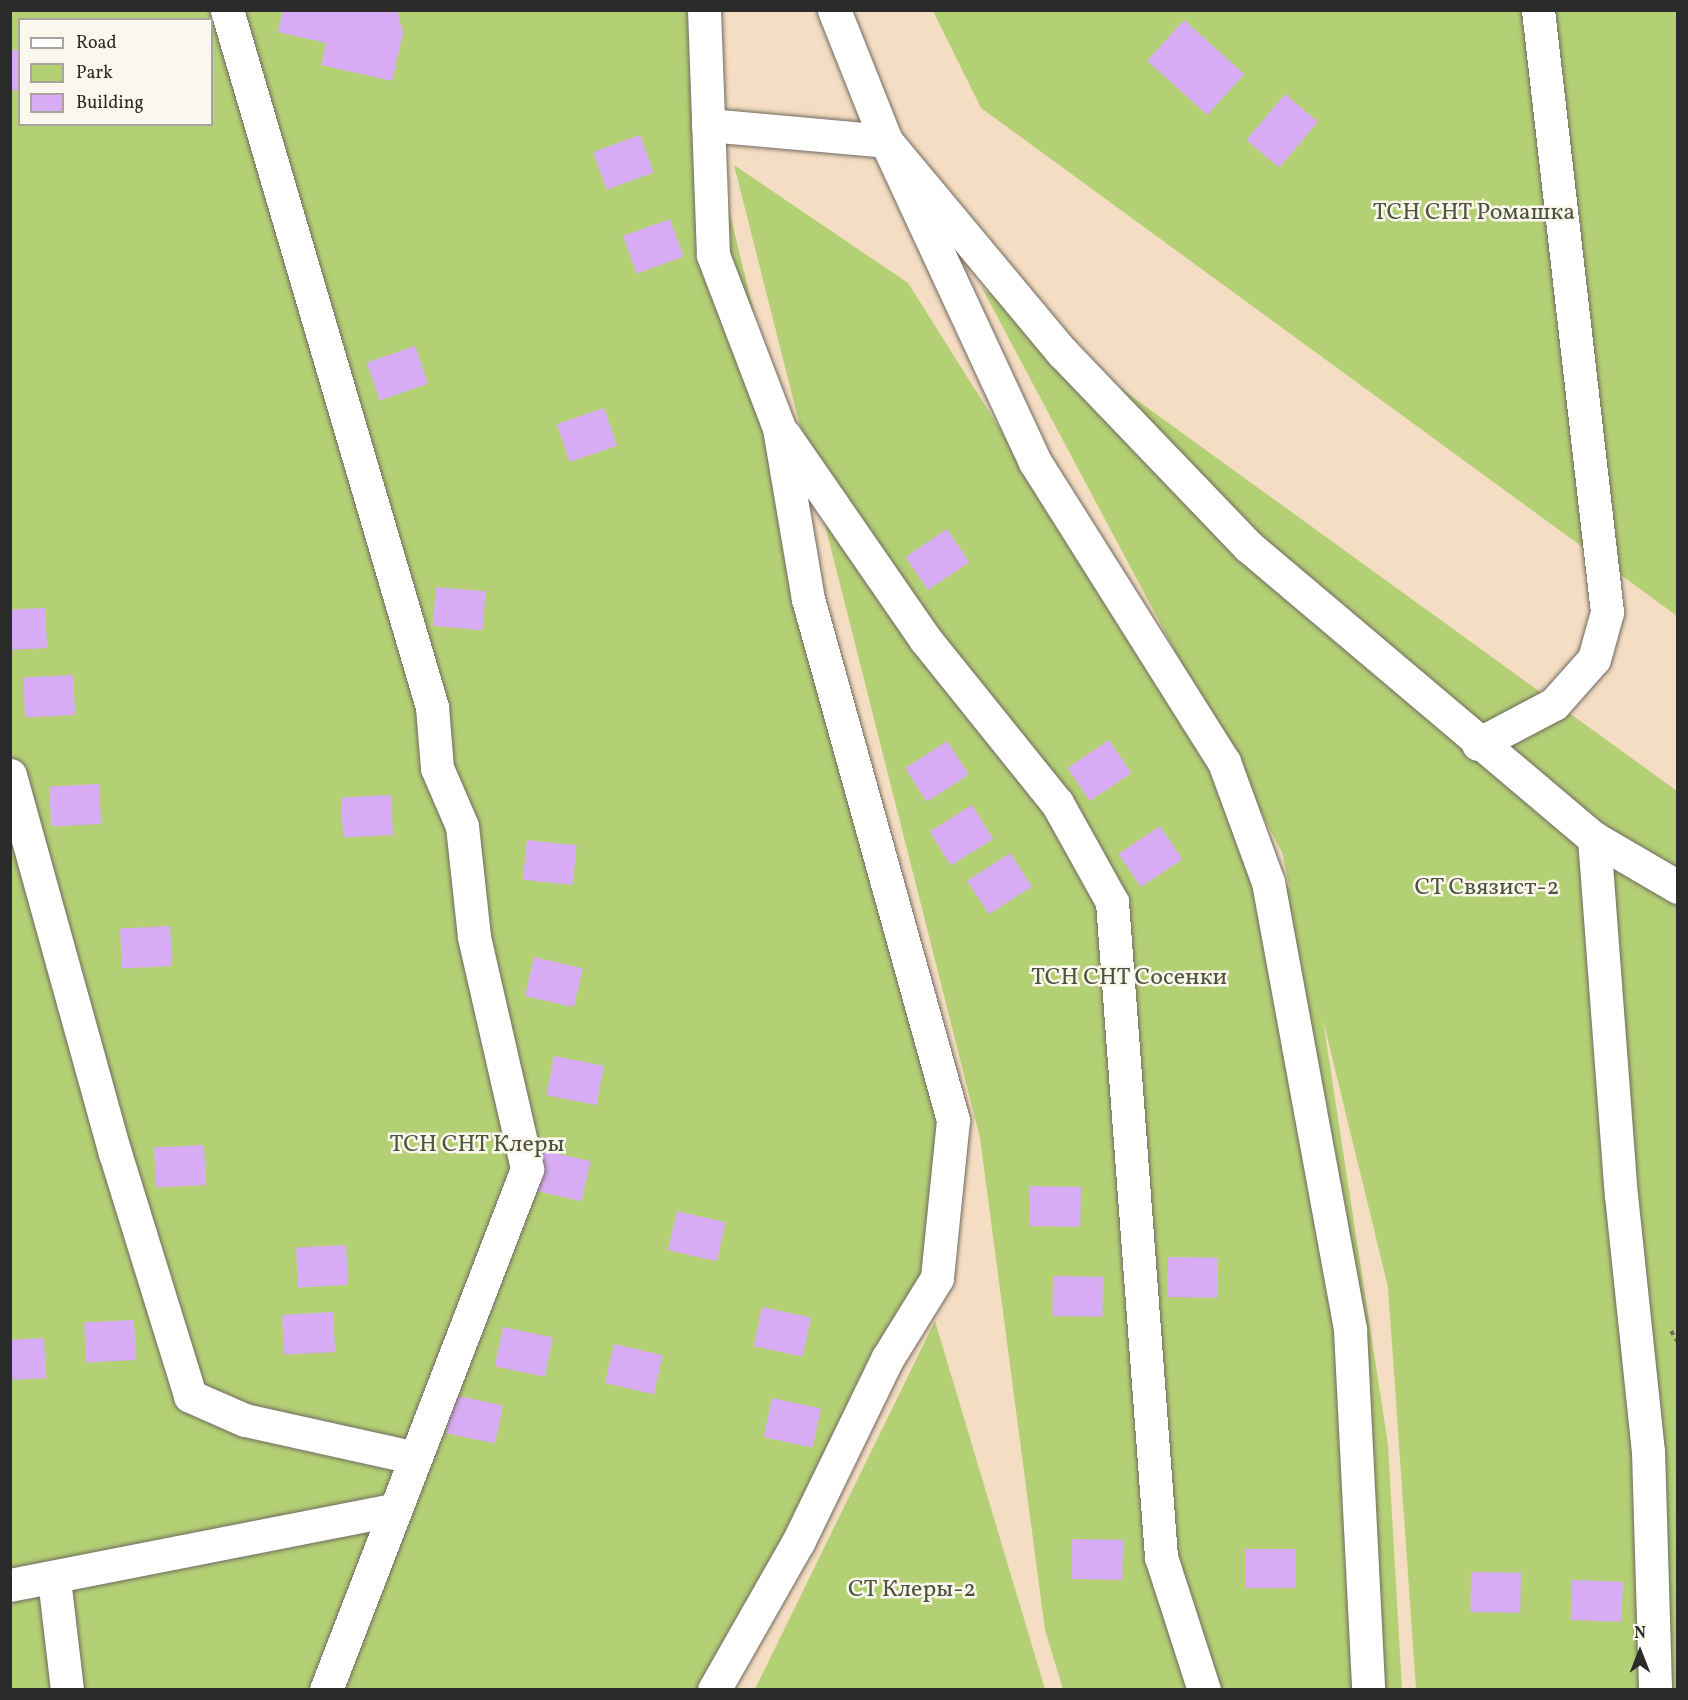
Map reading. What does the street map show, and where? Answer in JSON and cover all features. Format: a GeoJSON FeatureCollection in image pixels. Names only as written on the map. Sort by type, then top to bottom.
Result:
{"type":"FeatureCollection","features":[{"type":"Feature","properties":{"kind":"street"},"geometry":{"type":"LineString","coordinates":[[227,10],[432,707],[437,768],[462,826],[474,937],[527,1169],[412,1457],[326,1689]]}},
{"type":"Feature","properties":{"kind":"street"},"geometry":{"type":"LineString","coordinates":[[704,10],[713,255],[779,428],[808,599],[953,1120],[937,1278],[887,1359],[798,1542],[714,1689]]}},
{"type":"Feature","properties":{"kind":"street"},"geometry":{"type":"LineString","coordinates":[[834,10],[886,141],[1035,462],[1224,762],[1268,882],[1350,1330],[1368,1689]]}},
{"type":"Feature","properties":{"kind":"street"},"geometry":{"type":"LineString","coordinates":[[1478,744],[1554,704],[1594,659],[1607,612],[1538,10]]}},
{"type":"Feature","properties":{"kind":"street"},"geometry":{"type":"LineString","coordinates":[[708,125],[886,141],[1062,352],[1248,546],[1478,744],[1594,838],[1677,887]]}},
{"type":"Feature","properties":{"kind":"street"},"geometry":{"type":"LineString","coordinates":[[779,428],[925,639],[1057,803],[1112,902],[1161,1557],[1204,1689]]}},
{"type":"Feature","properties":{"kind":"street"},"geometry":{"type":"LineString","coordinates":[[10,775],[115,1153],[190,1396],[245,1420],[412,1457]]}},
{"type":"Feature","properties":{"kind":"street"},"geometry":{"type":"LineString","coordinates":[[1594,838],[1621,1195],[1648,1451],[1655,1689]]}},
{"type":"Feature","properties":{"kind":"street"},"geometry":{"type":"LineString","coordinates":[[10,1585],[54,1579],[392,1510]]}},
{"type":"Feature","properties":{"kind":"street"},"geometry":{"type":"LineString","coordinates":[[54,1579],[67,1689]]}},
{"type":"Feature","properties":{"kind":"green space","name":"ТСН СНТ Клеры"},"geometry":{"type":"Polygon","coordinates":[[[11,11],[705,11],[708,125],[949,1107],[937,1278],[713,1689],[11,1690],[11,11]]]}},
{"type":"Feature","properties":{"kind":"green space","name":"ТСН СНТ Ромашка"},"geometry":{"type":"Polygon","coordinates":[[[933,11],[1677,11],[1677,616],[981,108],[933,11]]]}},
{"type":"Feature","properties":{"kind":"green space"},"geometry":{"type":"Polygon","coordinates":[[[734,165],[908,283],[1290,889],[1282,852],[982,288],[1677,791],[1677,1689],[1416,1689],[1388,1287],[1323,1020],[1388,1445],[1402,1689],[1063,1689],[1045,1630],[980,1138],[734,165]]]}},
{"type":"Feature","properties":{"kind":"green space","name":"СТ Клеры-2"},"geometry":{"type":"Polygon","coordinates":[[[935,1321],[1045,1689],[755,1689],[935,1321]]]}},
{"type":"Feature","properties":{"kind":"building"},"geometry":{"type":"Polygon","coordinates":[[[283,10],[397,10],[403,33],[392,81],[321,65],[326,43],[278,32],[283,10]]]}},
{"type":"Feature","properties":{"kind":"building"},"geometry":{"type":"Polygon","coordinates":[[[1184,20],[1244,74],[1207,115],[1147,61],[1184,20]]]}},
{"type":"Feature","properties":{"kind":"building"},"geometry":{"type":"Polygon","coordinates":[[[10,50],[18,50],[18,90],[10,90],[10,50]]]}},
{"type":"Feature","properties":{"kind":"building"},"geometry":{"type":"Polygon","coordinates":[[[1285,94],[1318,122],[1279,168],[1246,140],[1285,94]]]}},
{"type":"Feature","properties":{"kind":"building"},"geometry":{"type":"Polygon","coordinates":[[[640,135],[654,173],[607,190],[593,152],[640,135]]]}},
{"type":"Feature","properties":{"kind":"building"},"geometry":{"type":"Polygon","coordinates":[[[670,219],[684,257],[637,274],[623,236],[670,219]]]}},
{"type":"Feature","properties":{"kind":"building"},"geometry":{"type":"Polygon","coordinates":[[[415,346],[428,384],[380,400],[367,363],[415,346]]]}},
{"type":"Feature","properties":{"kind":"building"},"geometry":{"type":"Polygon","coordinates":[[[604,408],[617,446],[570,462],[557,424],[604,408]]]}},
{"type":"Feature","properties":{"kind":"building"},"geometry":{"type":"Polygon","coordinates":[[[947,529],[969,562],[928,590],[906,557],[947,529]]]}},
{"type":"Feature","properties":{"kind":"building"},"geometry":{"type":"Polygon","coordinates":[[[436,587],[486,591],[482,630],[433,626],[436,587]]]}},
{"type":"Feature","properties":{"kind":"building"},"geometry":{"type":"Polygon","coordinates":[[[45,608],[47,648],[12,650],[10,610],[45,608]]]}},
{"type":"Feature","properties":{"kind":"building"},"geometry":{"type":"Polygon","coordinates":[[[73,675],[75,715],[25,718],[23,678],[73,675]]]}},
{"type":"Feature","properties":{"kind":"building"},"geometry":{"type":"Polygon","coordinates":[[[1109,740],[1131,773],[1090,801],[1068,768],[1109,740]]]}},
{"type":"Feature","properties":{"kind":"building"},"geometry":{"type":"Polygon","coordinates":[[[947,741],[969,775],[927,802],[905,768],[947,741]]]}},
{"type":"Feature","properties":{"kind":"building"},"geometry":{"type":"Polygon","coordinates":[[[99,784],[101,824],[51,827],[49,787],[99,784]]]}},
{"type":"Feature","properties":{"kind":"building"},"geometry":{"type":"Polygon","coordinates":[[[391,795],[393,835],[343,838],[341,798],[391,795]]]}},
{"type":"Feature","properties":{"kind":"building"},"geometry":{"type":"Polygon","coordinates":[[[972,805],[993,839],[951,865],[930,831],[972,805]]]}},
{"type":"Feature","properties":{"kind":"building"},"geometry":{"type":"Polygon","coordinates":[[[1160,826],[1182,859],[1141,887],[1119,854],[1160,826]]]}},
{"type":"Feature","properties":{"kind":"building"},"geometry":{"type":"Polygon","coordinates":[[[527,840],[577,845],[573,885],[523,880],[527,840]]]}},
{"type":"Feature","properties":{"kind":"building"},"geometry":{"type":"Polygon","coordinates":[[[1010,853],[1032,887],[989,914],[967,881],[1010,853]]]}},
{"type":"Feature","properties":{"kind":"building"},"geometry":{"type":"Polygon","coordinates":[[[170,926],[172,966],[122,969],[120,929],[170,926]]]}},
{"type":"Feature","properties":{"kind":"building"},"geometry":{"type":"Polygon","coordinates":[[[534,957],[583,968],[574,1007],[525,996],[534,957]]]}},
{"type":"Feature","properties":{"kind":"building"},"geometry":{"type":"Polygon","coordinates":[[[554,1056],[604,1066],[596,1105],[546,1095],[554,1056]]]}},
{"type":"Feature","properties":{"kind":"building"},"geometry":{"type":"Polygon","coordinates":[[[204,1145],[206,1185],[156,1188],[154,1148],[204,1145]]]}},
{"type":"Feature","properties":{"kind":"building"},"geometry":{"type":"Polygon","coordinates":[[[542,1150],[591,1161],[581,1201],[533,1190],[542,1150]]]}},
{"type":"Feature","properties":{"kind":"building"},"geometry":{"type":"Polygon","coordinates":[[[1030,1186],[1081,1187],[1080,1227],[1029,1226],[1030,1186]]]}},
{"type":"Feature","properties":{"kind":"building"},"geometry":{"type":"Polygon","coordinates":[[[677,1211],[726,1222],[717,1261],[668,1250],[677,1211]]]}},
{"type":"Feature","properties":{"kind":"building"},"geometry":{"type":"Polygon","coordinates":[[[346,1245],[348,1285],[298,1288],[296,1248],[346,1245]]]}},
{"type":"Feature","properties":{"kind":"building"},"geometry":{"type":"Polygon","coordinates":[[[1168,1257],[1218,1258],[1217,1298],[1167,1297],[1168,1257]]]}},
{"type":"Feature","properties":{"kind":"building"},"geometry":{"type":"Polygon","coordinates":[[[1053,1276],[1103,1277],[1102,1317],[1052,1316],[1053,1276]]]}},
{"type":"Feature","properties":{"kind":"building"},"geometry":{"type":"Polygon","coordinates":[[[762,1307],[811,1317],[803,1357],[754,1346],[762,1307]]]}},
{"type":"Feature","properties":{"kind":"building"},"geometry":{"type":"Polygon","coordinates":[[[333,1312],[335,1352],[284,1355],[282,1315],[333,1312]]]}},
{"type":"Feature","properties":{"kind":"building"},"geometry":{"type":"Polygon","coordinates":[[[134,1320],[136,1360],[86,1363],[84,1323],[134,1320]]]}},
{"type":"Feature","properties":{"kind":"building"},"geometry":{"type":"Polygon","coordinates":[[[503,1327],[553,1338],[545,1377],[495,1366],[503,1327]]]}},
{"type":"Feature","properties":{"kind":"building"},"geometry":{"type":"Polygon","coordinates":[[[44,1338],[46,1378],[12,1380],[10,1340],[44,1338]]]}},
{"type":"Feature","properties":{"kind":"building"},"geometry":{"type":"Polygon","coordinates":[[[614,1344],[663,1355],[654,1394],[605,1383],[614,1344]]]}},
{"type":"Feature","properties":{"kind":"building"},"geometry":{"type":"Polygon","coordinates":[[[454,1395],[503,1405],[495,1444],[446,1433],[454,1395]]]}},
{"type":"Feature","properties":{"kind":"building"},"geometry":{"type":"Polygon","coordinates":[[[772,1398],[821,1408],[813,1448],[764,1437],[772,1398]]]}},
{"type":"Feature","properties":{"kind":"building"},"geometry":{"type":"Polygon","coordinates":[[[1072,1539],[1123,1540],[1122,1580],[1071,1579],[1072,1539]]]}},
{"type":"Feature","properties":{"kind":"building"},"geometry":{"type":"Polygon","coordinates":[[[1245,1549],[1295,1549],[1295,1588],[1245,1588],[1245,1549]]]}},
{"type":"Feature","properties":{"kind":"building"},"geometry":{"type":"Polygon","coordinates":[[[1471,1572],[1521,1573],[1520,1613],[1470,1612],[1471,1572]]]}},
{"type":"Feature","properties":{"kind":"building"},"geometry":{"type":"Polygon","coordinates":[[[1572,1580],[1623,1582],[1622,1622],[1571,1620],[1572,1580]]]}},
{"type":"Feature","properties":{"kind":"park label","name":"СТ Связист-2"},"geometry":{"type":"Point","coordinates":[1487,889]}},
{"type":"Feature","properties":{"kind":"park label","name":"ТСН СНТ Сосенки"},"geometry":{"type":"Point","coordinates":[1129,979]}}]}
